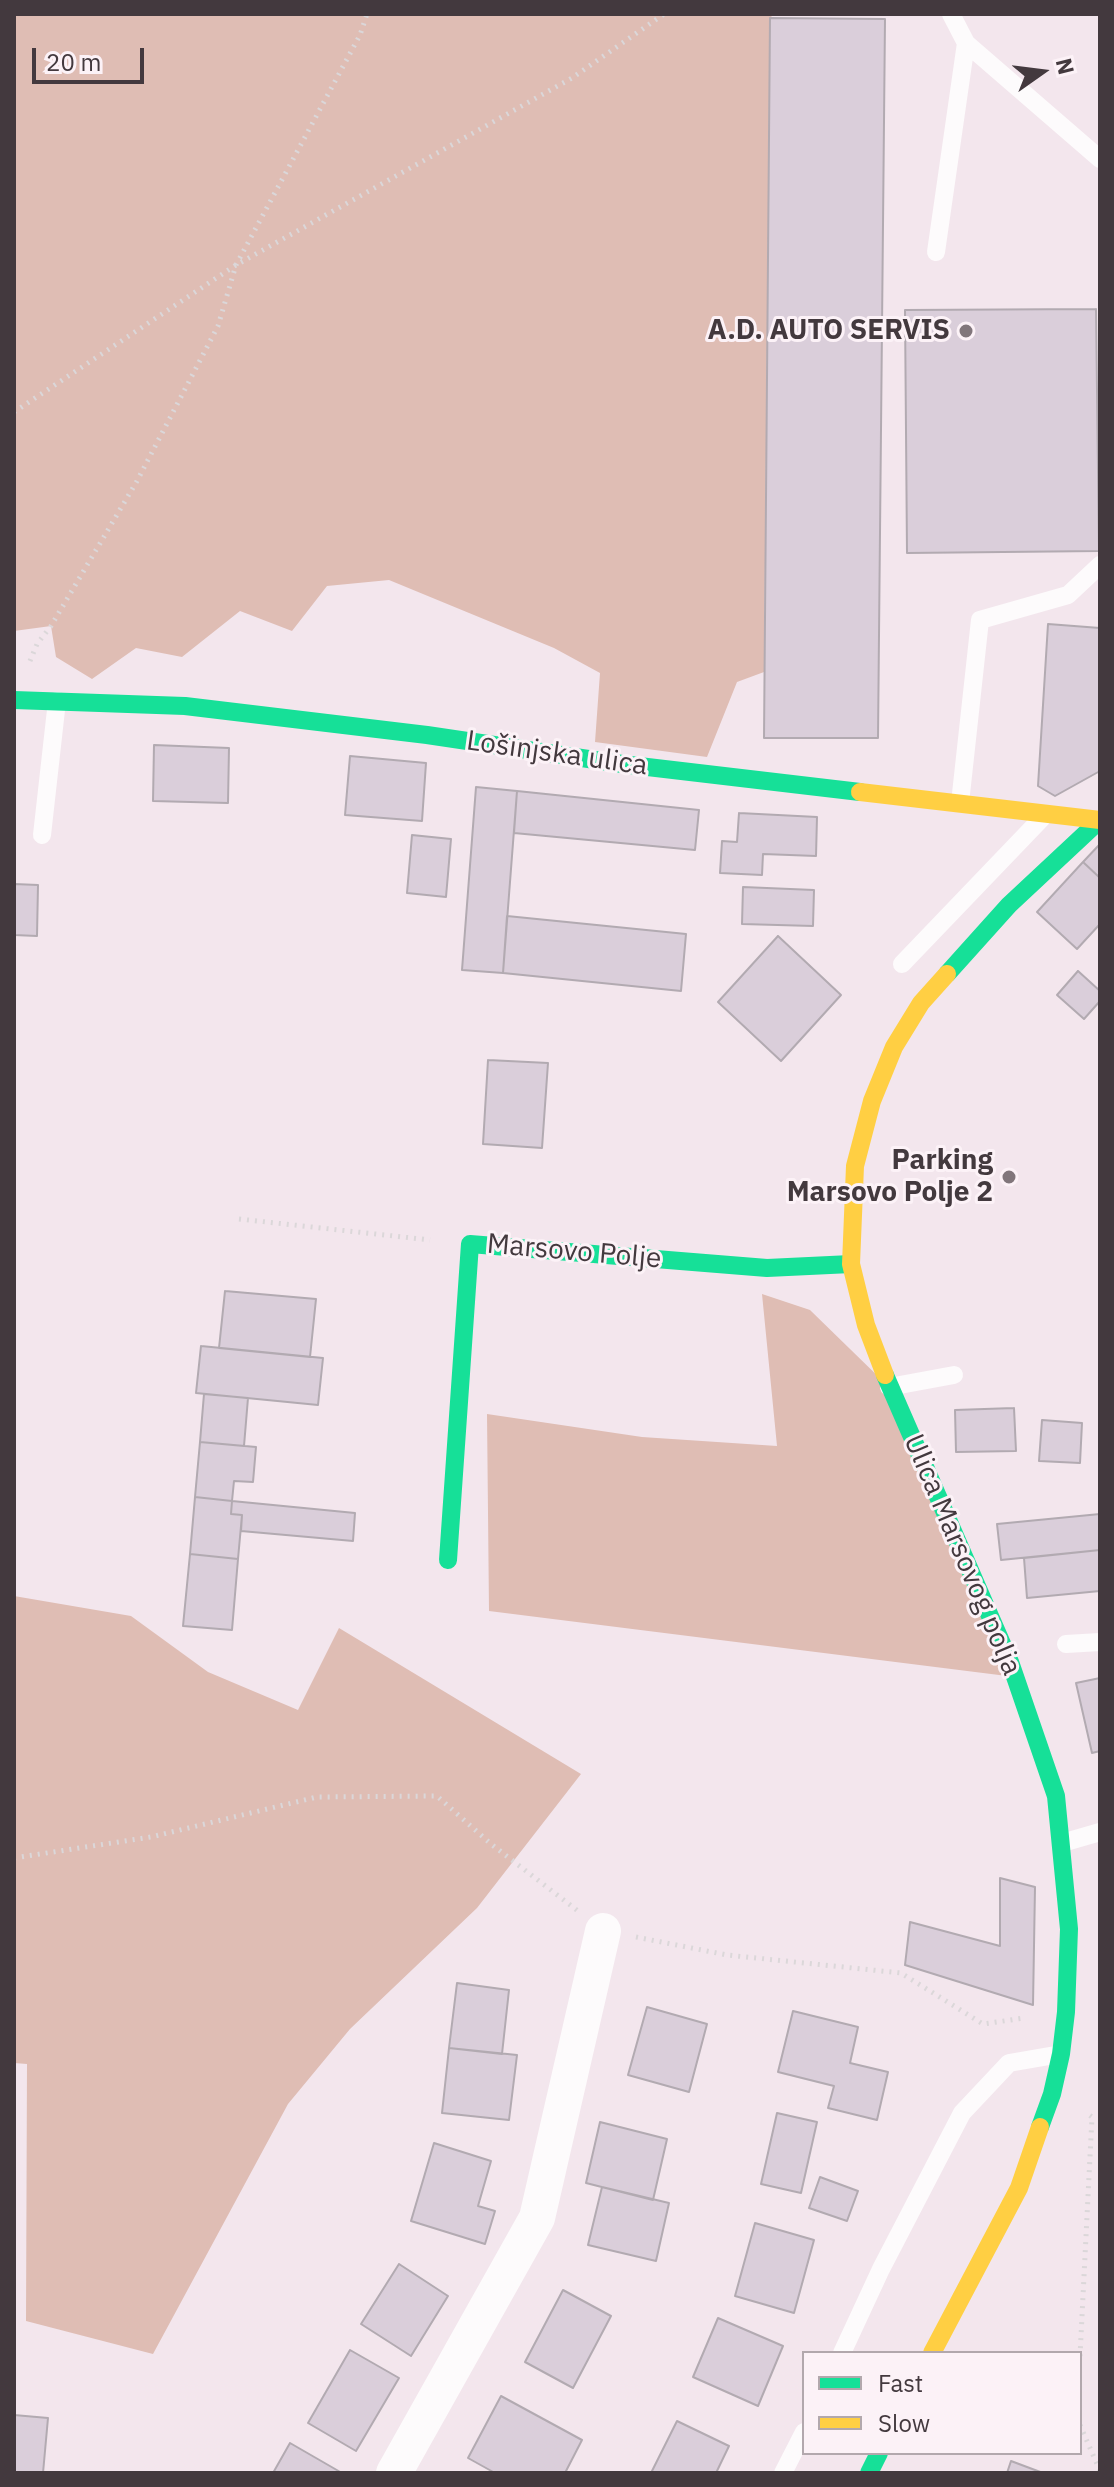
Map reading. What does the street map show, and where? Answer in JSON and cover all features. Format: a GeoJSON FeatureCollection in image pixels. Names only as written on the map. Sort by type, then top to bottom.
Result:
{"type":"FeatureCollection","features":[{"type":"Feature","properties":{"kind":"street","name":"Lošinjska ulica"},"geometry":{"type":"LineString","coordinates":[[15,700],[185,706],[427,735],[622,764],[1100,820]]}},
{"type":"Feature","properties":{"kind":"street","name":"Ulica Marsovog polja"},"geometry":{"type":"LineString","coordinates":[[933,2351],[1019,2188],[1052,2094],[1066,2012],[1069,1929],[1056,1796],[1010,1662],[889,1387],[866,1325],[851,1264],[855,1166],[872,1101],[894,1047],[921,1003],[1009,905],[1100,820]]}},
{"type":"Feature","properties":{"kind":"street","name":"Marsovo Polje"},"geometry":{"type":"LineString","coordinates":[[448,1560],[470,1244],[767,1268],[851,1264]]}},
{"type":"Feature","properties":{"kind":"street"},"geometry":{"type":"LineString","coordinates":[[394,2473],[537,2218],[603,1931]]}},
{"type":"Feature","properties":{"kind":"street"},"geometry":{"type":"LineString","coordinates":[[869,2473],[878,2455]]}},
{"type":"Feature","properties":{"kind":"lane"},"geometry":{"type":"LineString","coordinates":[[951,14],[966,43],[1100,159]]}},
{"type":"Feature","properties":{"kind":"lane"},"geometry":{"type":"LineString","coordinates":[[936,252],[966,43]]}},
{"type":"Feature","properties":{"kind":"lane"},"geometry":{"type":"LineString","coordinates":[[960,803],[980,620],[1068,595],[1100,565]]}},
{"type":"Feature","properties":{"kind":"lane"},"geometry":{"type":"LineString","coordinates":[[42,835],[57,701]]}},
{"type":"Feature","properties":{"kind":"lane"},"geometry":{"type":"LineString","coordinates":[[902,964],[1047,814]]}},
{"type":"Feature","properties":{"kind":"lane"},"geometry":{"type":"LineString","coordinates":[[889,1387],[954,1375]]}},
{"type":"Feature","properties":{"kind":"lane"},"geometry":{"type":"LineString","coordinates":[[1066,1644],[1100,1642]]}},
{"type":"Feature","properties":{"kind":"lane"},"geometry":{"type":"LineString","coordinates":[[1062,1843],[1100,1832]]}},
{"type":"Feature","properties":{"kind":"lane"},"geometry":{"type":"LineString","coordinates":[[843,2351],[881,2269],[962,2113],[1009,2063],[1061,2054]]}},
{"type":"Feature","properties":{"kind":"lane"},"geometry":{"type":"LineString","coordinates":[[783,2473],[802,2436]]}},
{"type":"Feature","properties":{"kind":"path"},"geometry":{"type":"LineString","coordinates":[[15,700],[37,644],[51,626],[137,481],[218,326],[236,265],[360,35],[367,14]]}},
{"type":"Feature","properties":{"kind":"path"},"geometry":{"type":"LineString","coordinates":[[14,412],[236,265],[572,78],[664,14]]}},
{"type":"Feature","properties":{"kind":"path"},"geometry":{"type":"LineString","coordinates":[[239,1219],[470,1244]]}},
{"type":"Feature","properties":{"kind":"path"},"geometry":{"type":"LineString","coordinates":[[14,1858],[151,1837],[317,1797],[437,1796],[491,1844],[603,1931],[727,1955],[901,1973],[983,2024],[1066,2012]]}},
{"type":"Feature","properties":{"kind":"path"},"geometry":{"type":"LineString","coordinates":[[1052,2094],[1092,2117],[1080,2351]]}},
{"type":"Feature","properties":{"kind":"path"},"geometry":{"type":"LineString","coordinates":[[1082,2430],[1100,2471]]}},
{"type":"Feature","properties":{"kind":"shaded area"},"geometry":{"type":"Polygon","coordinates":[[[14,14],[774,14],[770,18],[764,672],[737,682],[707,757],[595,742],[600,673],[554,648],[389,580],[327,586],[292,631],[240,611],[182,657],[136,648],[92,679],[56,657],[51,626],[14,631],[14,14]]]}},
{"type":"Feature","properties":{"kind":"shaded area"},"geometry":{"type":"Polygon","coordinates":[[[762,1294],[810,1310],[889,1387],[1015,1677],[489,1611],[487,1414],[642,1437],[777,1446],[762,1294]]]}},
{"type":"Feature","properties":{"kind":"shaded area"},"geometry":{"type":"Polygon","coordinates":[[[14,1596],[131,1616],[208,1672],[298,1710],[339,1628],[581,1774],[477,1908],[350,2029],[288,2104],[153,2354],[26,2321],[27,2064],[14,2063],[14,1596]]]}},
{"type":"Feature","properties":{"kind":"building"},"geometry":{"type":"Polygon","coordinates":[[[770,18],[885,19],[878,738],[764,738],[770,18]]]}},
{"type":"Feature","properties":{"kind":"building"},"geometry":{"type":"Polygon","coordinates":[[[1096,309],[1099,551],[907,553],[905,310],[1096,309]]]}},
{"type":"Feature","properties":{"kind":"building"},"geometry":{"type":"Polygon","coordinates":[[[1048,624],[1100,628],[1100,771],[1055,796],[1038,786],[1048,624]]]}},
{"type":"Feature","properties":{"kind":"building"},"geometry":{"type":"Polygon","coordinates":[[[154,745],[229,748],[228,803],[153,801],[154,745]]]}},
{"type":"Feature","properties":{"kind":"building"},"geometry":{"type":"Polygon","coordinates":[[[350,756],[426,763],[422,821],[345,815],[350,756]]]}},
{"type":"Feature","properties":{"kind":"building"},"geometry":{"type":"Polygon","coordinates":[[[476,787],[517,791],[503,973],[462,970],[476,787]]]}},
{"type":"Feature","properties":{"kind":"building"},"geometry":{"type":"Polygon","coordinates":[[[517,791],[699,810],[695,850],[514,833],[517,791]]]}},
{"type":"Feature","properties":{"kind":"building"},"geometry":{"type":"Polygon","coordinates":[[[739,813],[817,817],[816,856],[763,854],[762,875],[720,873],[722,841],[737,842],[739,813]]]}},
{"type":"Feature","properties":{"kind":"building"},"geometry":{"type":"Polygon","coordinates":[[[412,835],[451,839],[446,897],[407,893],[412,835]]]}},
{"type":"Feature","properties":{"kind":"building"},"geometry":{"type":"Polygon","coordinates":[[[1100,844],[1100,878],[1083,862],[1100,844]]]}},
{"type":"Feature","properties":{"kind":"building"},"geometry":{"type":"Polygon","coordinates":[[[1083,862],[1100,878],[1100,924],[1077,949],[1037,912],[1083,862]]]}},
{"type":"Feature","properties":{"kind":"building"},"geometry":{"type":"Polygon","coordinates":[[[14,884],[38,885],[37,936],[14,935],[14,884]]]}},
{"type":"Feature","properties":{"kind":"building"},"geometry":{"type":"Polygon","coordinates":[[[743,887],[814,890],[813,926],[742,924],[743,887]]]}},
{"type":"Feature","properties":{"kind":"building"},"geometry":{"type":"Polygon","coordinates":[[[507,916],[686,934],[681,991],[503,973],[507,916]]]}},
{"type":"Feature","properties":{"kind":"building"},"geometry":{"type":"Polygon","coordinates":[[[778,936],[841,995],[781,1061],[718,1002],[778,936]]]}},
{"type":"Feature","properties":{"kind":"building"},"geometry":{"type":"Polygon","coordinates":[[[1078,971],[1100,991],[1100,1001],[1084,1019],[1057,995],[1078,971]]]}},
{"type":"Feature","properties":{"kind":"building"},"geometry":{"type":"Polygon","coordinates":[[[488,1060],[548,1063],[542,1148],[483,1144],[488,1060]]]}},
{"type":"Feature","properties":{"kind":"building"},"geometry":{"type":"Polygon","coordinates":[[[225,1291],[316,1299],[310,1357],[219,1348],[225,1291]]]}},
{"type":"Feature","properties":{"kind":"building"},"geometry":{"type":"Polygon","coordinates":[[[201,1346],[323,1358],[318,1405],[196,1393],[201,1346]]]}},
{"type":"Feature","properties":{"kind":"building"},"geometry":{"type":"Polygon","coordinates":[[[204,1394],[248,1398],[244,1446],[200,1442],[204,1394]]]}},
{"type":"Feature","properties":{"kind":"building"},"geometry":{"type":"Polygon","coordinates":[[[1014,1408],[1016,1451],[956,1452],[955,1410],[1014,1408]]]}},
{"type":"Feature","properties":{"kind":"building"},"geometry":{"type":"Polygon","coordinates":[[[1042,1420],[1082,1423],[1080,1463],[1039,1461],[1042,1420]]]}},
{"type":"Feature","properties":{"kind":"building"},"geometry":{"type":"Polygon","coordinates":[[[200,1442],[256,1447],[253,1482],[234,1481],[232,1501],[195,1497],[200,1442]]]}},
{"type":"Feature","properties":{"kind":"building"},"geometry":{"type":"Polygon","coordinates":[[[195,1497],[232,1501],[231,1514],[242,1515],[238,1559],[190,1554],[195,1497]]]}},
{"type":"Feature","properties":{"kind":"building"},"geometry":{"type":"Polygon","coordinates":[[[232,1501],[355,1513],[353,1541],[241,1531],[242,1515],[231,1514],[232,1501]]]}},
{"type":"Feature","properties":{"kind":"building"},"geometry":{"type":"Polygon","coordinates":[[[1100,1514],[1100,1550],[1001,1560],[997,1524],[1100,1514]]]}},
{"type":"Feature","properties":{"kind":"building"},"geometry":{"type":"Polygon","coordinates":[[[1100,1550],[1100,1591],[1027,1598],[1024,1558],[1100,1550]]]}},
{"type":"Feature","properties":{"kind":"building"},"geometry":{"type":"Polygon","coordinates":[[[190,1554],[238,1559],[232,1630],[183,1626],[190,1554]]]}},
{"type":"Feature","properties":{"kind":"building"},"geometry":{"type":"Polygon","coordinates":[[[1100,1678],[1100,1751],[1092,1753],[1076,1683],[1100,1678]]]}},
{"type":"Feature","properties":{"kind":"building"},"geometry":{"type":"Polygon","coordinates":[[[1000,1878],[1035,1887],[1033,2005],[905,1965],[910,1922],[1000,1946],[1000,1878]]]}},
{"type":"Feature","properties":{"kind":"building"},"geometry":{"type":"Polygon","coordinates":[[[457,1983],[509,1990],[502,2054],[449,2048],[457,1983]]]}},
{"type":"Feature","properties":{"kind":"building"},"geometry":{"type":"Polygon","coordinates":[[[647,2007],[707,2024],[689,2092],[628,2075],[647,2007]]]}},
{"type":"Feature","properties":{"kind":"building"},"geometry":{"type":"Polygon","coordinates":[[[793,2011],[858,2027],[850,2063],[888,2072],[877,2120],[828,2108],[834,2086],[778,2072],[793,2011]]]}},
{"type":"Feature","properties":{"kind":"building"},"geometry":{"type":"Polygon","coordinates":[[[449,2048],[517,2055],[509,2120],[442,2113],[449,2048]]]}},
{"type":"Feature","properties":{"kind":"building"},"geometry":{"type":"Polygon","coordinates":[[[777,2113],[817,2122],[801,2193],[761,2184],[777,2113]]]}},
{"type":"Feature","properties":{"kind":"building"},"geometry":{"type":"Polygon","coordinates":[[[600,2122],[667,2139],[653,2200],[586,2183],[600,2122]]]}},
{"type":"Feature","properties":{"kind":"building"},"geometry":{"type":"Polygon","coordinates":[[[434,2143],[491,2161],[478,2206],[495,2211],[485,2244],[411,2221],[434,2143]]]}},
{"type":"Feature","properties":{"kind":"building"},"geometry":{"type":"Polygon","coordinates":[[[820,2177],[858,2191],[847,2221],[809,2208],[820,2177]]]}},
{"type":"Feature","properties":{"kind":"building"},"geometry":{"type":"Polygon","coordinates":[[[602,2187],[669,2203],[656,2261],[588,2245],[602,2187]]]}},
{"type":"Feature","properties":{"kind":"building"},"geometry":{"type":"Polygon","coordinates":[[[755,2223],[814,2240],[794,2313],[735,2296],[755,2223]]]}},
{"type":"Feature","properties":{"kind":"building"},"geometry":{"type":"Polygon","coordinates":[[[399,2264],[448,2296],[411,2356],[361,2324],[399,2264]]]}},
{"type":"Feature","properties":{"kind":"building"},"geometry":{"type":"Polygon","coordinates":[[[563,2290],[611,2316],[573,2388],[525,2362],[563,2290]]]}},
{"type":"Feature","properties":{"kind":"building"},"geometry":{"type":"Polygon","coordinates":[[[718,2318],[783,2346],[758,2406],[693,2377],[718,2318]]]}},
{"type":"Feature","properties":{"kind":"building"},"geometry":{"type":"Polygon","coordinates":[[[350,2350],[399,2378],[356,2451],[308,2423],[350,2350]]]}},
{"type":"Feature","properties":{"kind":"building"},"geometry":{"type":"Polygon","coordinates":[[[501,2396],[582,2440],[565,2473],[495,2473],[468,2458],[501,2396]]]}},
{"type":"Feature","properties":{"kind":"building"},"geometry":{"type":"Polygon","coordinates":[[[14,2415],[48,2418],[43,2473],[14,2473],[14,2415]]]}},
{"type":"Feature","properties":{"kind":"building"},"geometry":{"type":"Polygon","coordinates":[[[677,2421],[729,2446],[716,2473],[651,2473],[677,2421]]]}},
{"type":"Feature","properties":{"kind":"building"},"geometry":{"type":"Polygon","coordinates":[[[290,2443],[342,2473],[273,2473],[290,2443]]]}},
{"type":"Feature","properties":{"kind":"building"},"geometry":{"type":"Polygon","coordinates":[[[1011,2461],[1043,2473],[1007,2473],[1011,2461]]]}},
{"type":"Feature","properties":{"kind":"traffic: fast"},"geometry":{"type":"LineString","coordinates":[[14,700],[185,706],[860,792]]}},
{"type":"Feature","properties":{"kind":"traffic: fast"},"geometry":{"type":"LineString","coordinates":[[947,974],[1009,905],[1100,820]]}},
{"type":"Feature","properties":{"kind":"traffic: fast"},"geometry":{"type":"LineString","coordinates":[[448,1560],[470,1244],[767,1268],[851,1264]]}},
{"type":"Feature","properties":{"kind":"traffic: fast"},"geometry":{"type":"LineString","coordinates":[[885,1375],[1010,1662],[1056,1796],[1069,1929],[1066,2012],[1052,2094],[1040,2127]]}},
{"type":"Feature","properties":{"kind":"traffic: fast"},"geometry":{"type":"LineString","coordinates":[[869,2473],[878,2455]]}},
{"type":"Feature","properties":{"kind":"traffic: slow"},"geometry":{"type":"LineString","coordinates":[[860,792],[1100,820]]}},
{"type":"Feature","properties":{"kind":"traffic: slow"},"geometry":{"type":"LineString","coordinates":[[885,1375],[866,1325],[851,1264],[855,1166],[872,1101],[894,1047],[921,1003],[947,974]]}},
{"type":"Feature","properties":{"kind":"traffic: slow"},"geometry":{"type":"LineString","coordinates":[[933,2351],[1019,2188],[1040,2127]]}},
{"type":"Feature","properties":{"kind":"place","name":"A.D. AUTO SERVIS"},"geometry":{"type":"Point","coordinates":[966,331]}},
{"type":"Feature","properties":{"kind":"place","name":"Parking Marsovo Polje 2"},"geometry":{"type":"Point","coordinates":[1009,1177]}}]}
